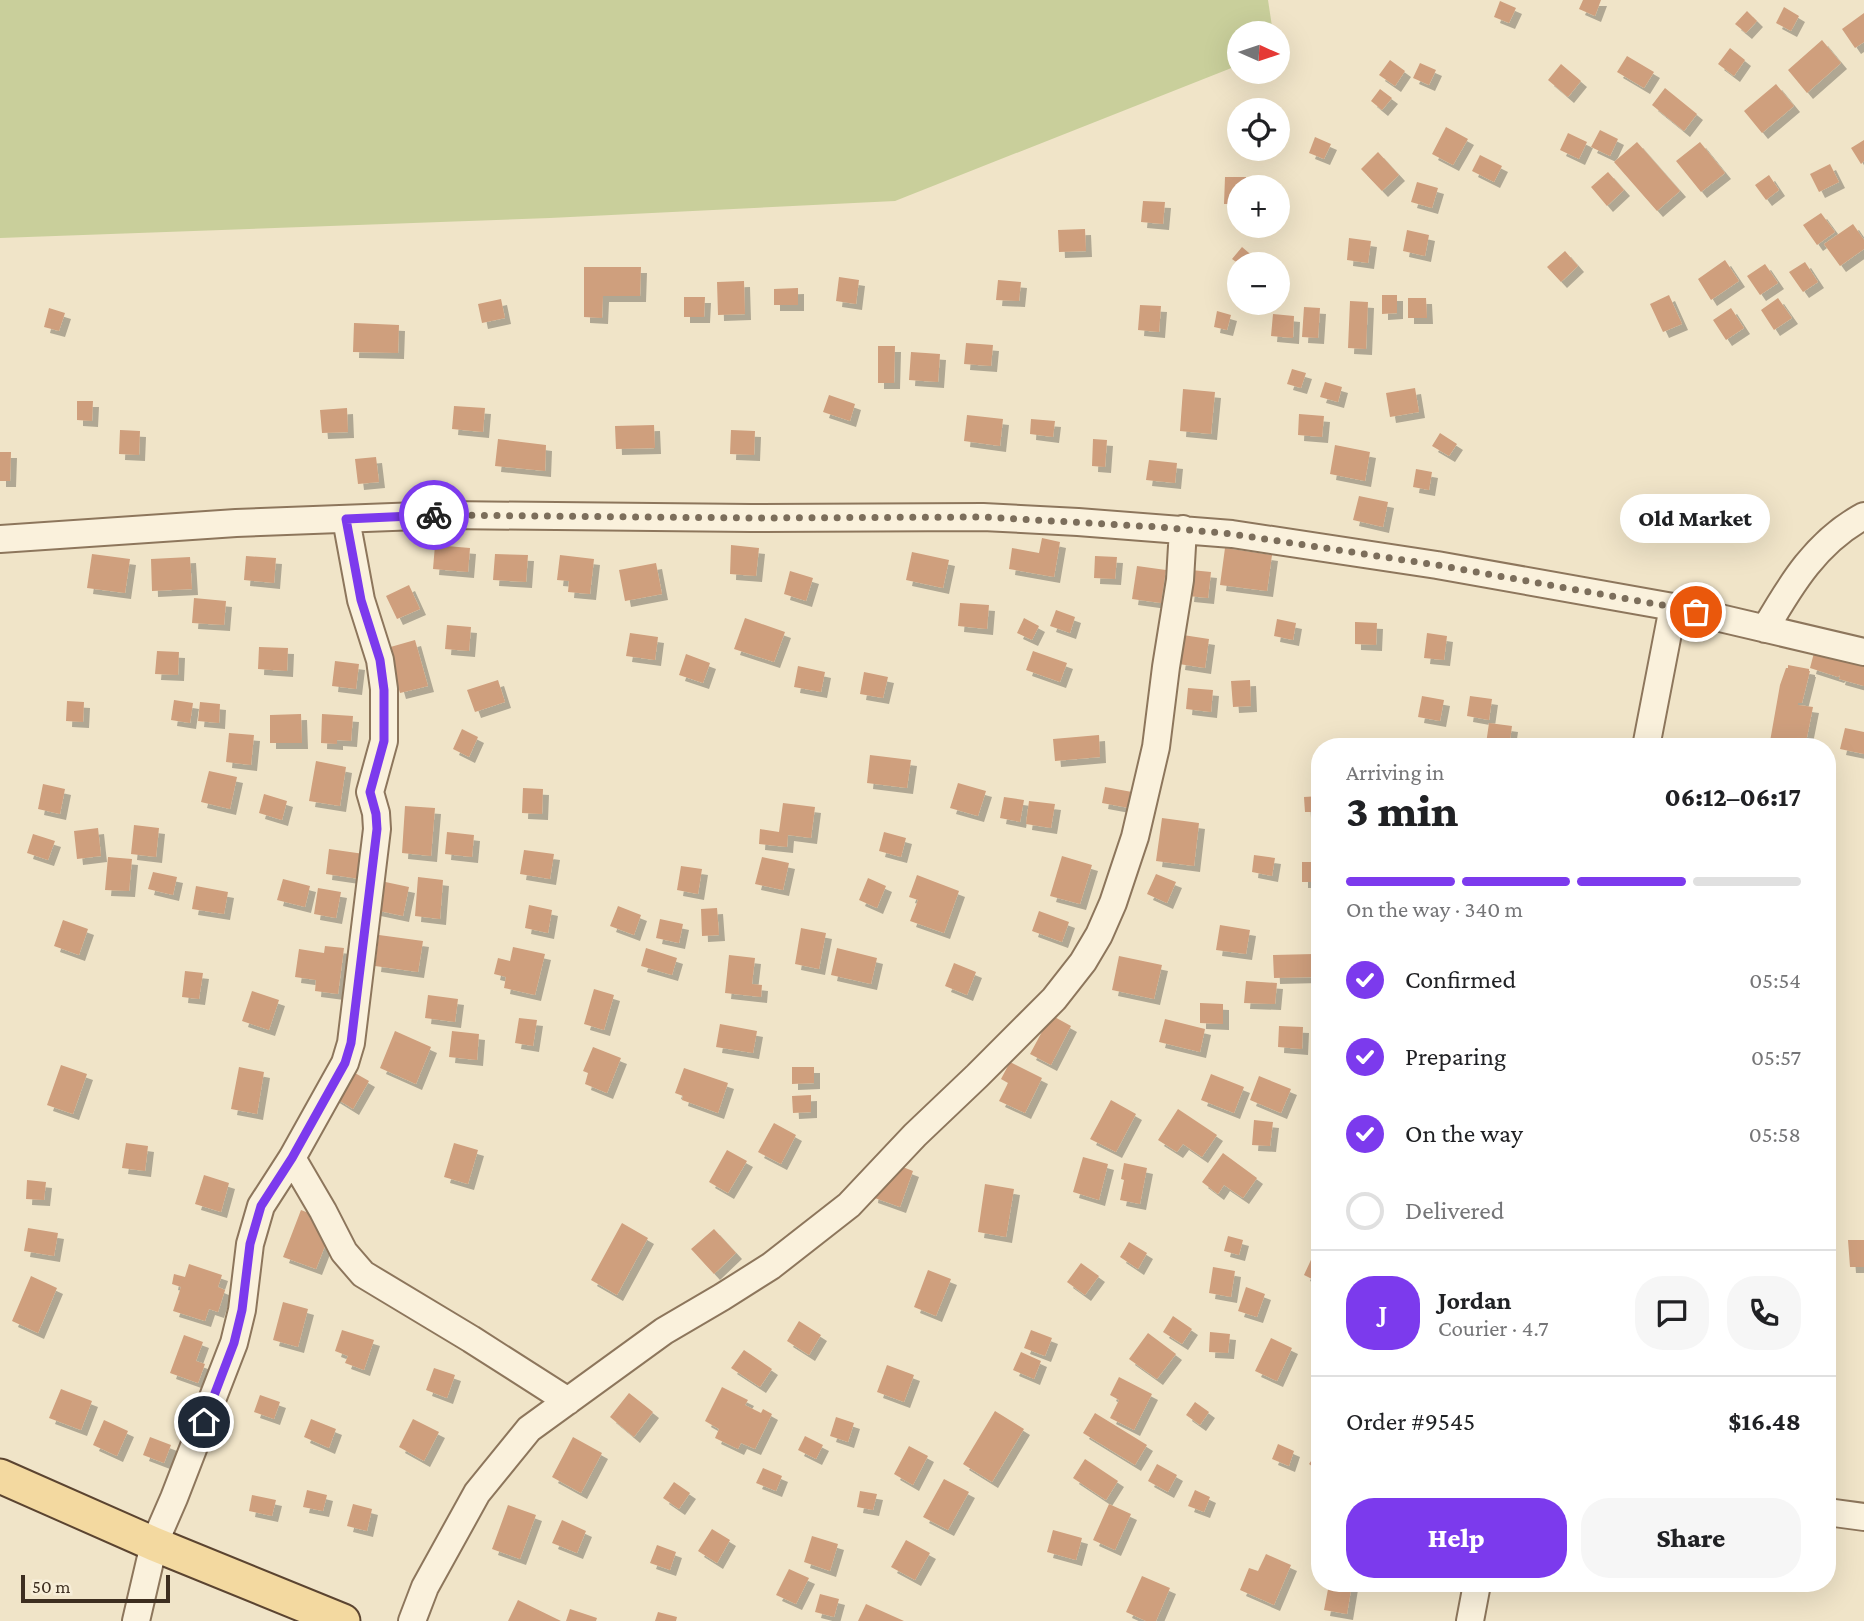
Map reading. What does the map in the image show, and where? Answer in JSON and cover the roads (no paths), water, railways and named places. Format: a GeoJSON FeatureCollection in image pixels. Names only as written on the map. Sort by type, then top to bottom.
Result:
{"type":"FeatureCollection","features":[{"type":"Feature","properties":{"kind":"main road"},"geometry":{"type":"LineString","coordinates":[[0,1476],[154,1545],[343,1621]]}},
{"type":"Feature","properties":{"kind":"street"},"geometry":{"type":"LineString","coordinates":[[0,540],[236,523],[472,515],[983,517],[1183,529],[1437,565],[1673,607],[1864,652]]}},
{"type":"Feature","properties":{"kind":"street"},"geometry":{"type":"LineString","coordinates":[[1765,629],[1790,586],[1811,558],[1837,533],[1864,516]]}},
{"type":"Feature","properties":{"kind":"street"},"geometry":{"type":"LineString","coordinates":[[136,1621],[154,1545],[234,1343],[242,1310],[250,1244],[261,1206],[292,1158],[345,1063],[351,1043],[377,829],[370,792],[384,741],[384,690],[380,660],[361,600],[346,519]]}},
{"type":"Feature","properties":{"kind":"street"},"geometry":{"type":"LineString","coordinates":[[412,1621],[425,1587],[477,1493],[529,1429],[664,1331],[771,1266],[849,1205],[915,1135],[1054,999],[1083,962],[1100,935],[1113,902],[1135,837],[1156,747],[1180,580],[1183,529]]}},
{"type":"Feature","properties":{"kind":"street"},"geometry":{"type":"LineString","coordinates":[[1648,738],[1673,607]]}},
{"type":"Feature","properties":{"kind":"street"},"geometry":{"type":"LineString","coordinates":[[292,1158],[344,1252],[363,1274],[568,1401]]}},
{"type":"Feature","properties":{"kind":"street"},"geometry":{"type":"LineString","coordinates":[[1836,1513],[1864,1517]]}},
{"type":"Feature","properties":{"kind":"street"},"geometry":{"type":"LineString","coordinates":[[1470,1621],[1475,1592]]}},
{"type":"Feature","properties":{"kind":"place","name":"Old Market"},"geometry":{"type":"Point","coordinates":[1696,612]}}]}
